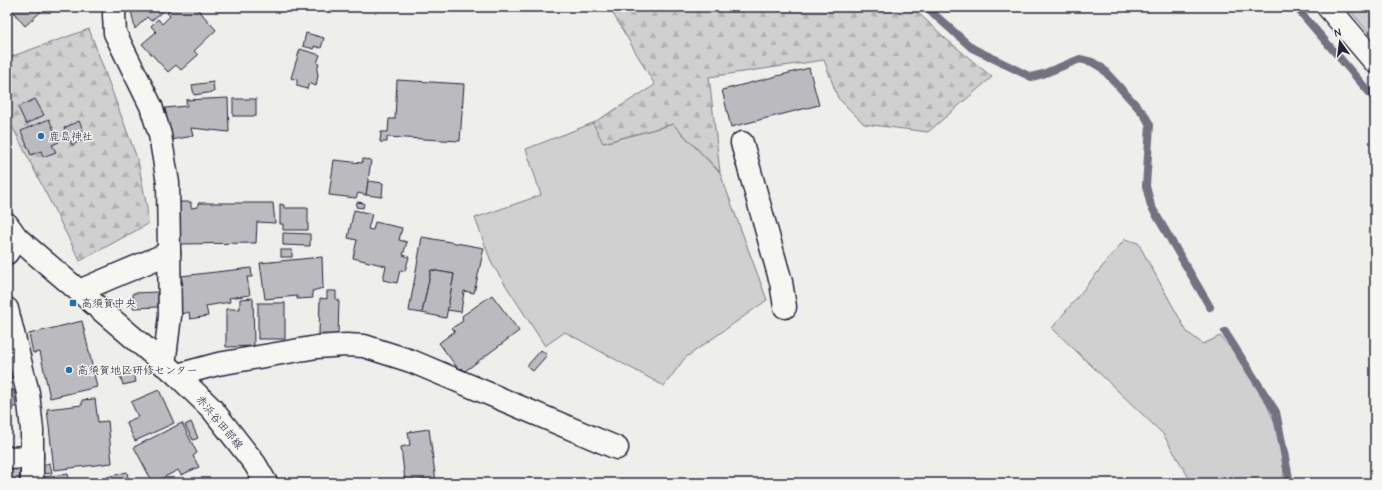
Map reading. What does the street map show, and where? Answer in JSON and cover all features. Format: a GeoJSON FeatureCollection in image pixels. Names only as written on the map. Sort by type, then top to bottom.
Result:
{"type":"FeatureCollection","features":[{"type":"Feature","properties":{"kind":"street"},"geometry":{"type":"LineString","coordinates":[[116,7],[114,15],[115,33],[151,106],[160,135],[168,183],[171,370],[218,364],[317,347],[346,345],[364,346],[411,360],[617,448]]}},
{"type":"Feature","properties":{"kind":"street"},"geometry":{"type":"LineString","coordinates":[[1328,7],[1375,62]]}},
{"type":"Feature","properties":{"kind":"street"},"geometry":{"type":"LineString","coordinates":[[742,143],[782,282],[785,307]]}},
{"type":"Feature","properties":{"kind":"street","name":"赤浜谷田部線"},"geometry":{"type":"LineString","coordinates":[[10,238],[79,291],[171,370],[212,409],[254,464],[266,483]]}},
{"type":"Feature","properties":{"kind":"street"},"geometry":{"type":"LineString","coordinates":[[79,291],[169,253]]}},
{"type":"Feature","properties":{"kind":"street"},"geometry":{"type":"LineString","coordinates":[[7,309],[28,393],[32,430],[32,483]]}},
{"type":"Feature","properties":{"kind":"street"},"geometry":{"type":"LineString","coordinates":[[7,458],[32,457]]}},
{"type":"Feature","properties":{"kind":"green space"},"geometry":{"type":"Polygon","coordinates":[[[609,7],[912,7],[945,38],[992,77],[928,132],[864,124],[838,98],[824,60],[709,77],[720,172],[673,124],[603,143],[593,123],[655,85],[609,7]]]}},
{"type":"Feature","properties":{"kind":"green space"},"geometry":{"type":"Polygon","coordinates":[[[1347,7],[1375,7],[1375,40],[1347,7]]]}},
{"type":"Feature","properties":{"kind":"green space"},"geometry":{"type":"Polygon","coordinates":[[[89,29],[138,161],[147,208],[148,224],[80,261],[7,116],[7,58],[89,29]]]}},
{"type":"Feature","properties":{"kind":"green space"},"geometry":{"type":"Polygon","coordinates":[[[593,123],[604,143],[673,124],[720,173],[767,300],[685,358],[664,386],[565,332],[545,346],[492,264],[475,218],[541,195],[526,149],[593,123]]]}},
{"type":"Feature","properties":{"kind":"green space"},"geometry":{"type":"Polygon","coordinates":[[[1125,239],[1138,243],[1187,332],[1203,344],[1220,336],[1253,373],[1279,432],[1284,474],[1281,483],[1192,483],[1163,434],[1052,328],[1125,239]]]}},
{"type":"Feature","properties":{"kind":"building"},"geometry":{"type":"Polygon","coordinates":[[[9,7],[46,7],[25,26],[9,7]]]}},
{"type":"Feature","properties":{"kind":"building"},"geometry":{"type":"Polygon","coordinates":[[[134,7],[168,7],[151,21],[147,17],[135,29],[131,10],[134,7]]]}},
{"type":"Feature","properties":{"kind":"building"},"geometry":{"type":"Polygon","coordinates":[[[174,7],[196,7],[216,30],[194,51],[198,55],[181,70],[176,65],[168,72],[142,44],[156,32],[151,26],[158,19],[162,24],[170,16],[167,13],[174,7]]]}},
{"type":"Feature","properties":{"kind":"building"},"geometry":{"type":"Polygon","coordinates":[[[306,33],[324,38],[321,48],[314,46],[314,49],[303,46],[306,33]]]}},
{"type":"Feature","properties":{"kind":"building"},"geometry":{"type":"Polygon","coordinates":[[[300,49],[320,55],[317,63],[319,64],[316,86],[309,83],[307,89],[297,86],[297,80],[291,78],[300,49]]]}},
{"type":"Feature","properties":{"kind":"building"},"geometry":{"type":"Polygon","coordinates":[[[809,68],[819,105],[731,127],[722,90],[809,68]]]}},
{"type":"Feature","properties":{"kind":"building"},"geometry":{"type":"Polygon","coordinates":[[[397,80],[464,84],[460,141],[387,137],[387,142],[380,142],[381,132],[388,132],[389,119],[395,119],[397,80]]]}},
{"type":"Feature","properties":{"kind":"building"},"geometry":{"type":"Polygon","coordinates":[[[213,82],[214,92],[194,95],[192,85],[213,82]]]}},
{"type":"Feature","properties":{"kind":"building"},"geometry":{"type":"Polygon","coordinates":[[[228,98],[229,132],[191,128],[193,136],[171,140],[165,108],[187,106],[186,100],[228,98]]]}},
{"type":"Feature","properties":{"kind":"building"},"geometry":{"type":"Polygon","coordinates":[[[35,99],[44,115],[26,124],[18,107],[35,99]]]}},
{"type":"Feature","properties":{"kind":"building"},"geometry":{"type":"Polygon","coordinates":[[[233,99],[256,99],[256,116],[233,116],[233,99]]]}},
{"type":"Feature","properties":{"kind":"building"},"geometry":{"type":"Polygon","coordinates":[[[49,119],[59,142],[52,145],[56,152],[43,157],[41,151],[31,155],[21,131],[49,119]]]}},
{"type":"Feature","properties":{"kind":"building"},"geometry":{"type":"Polygon","coordinates":[[[79,121],[87,138],[72,145],[64,128],[79,121]]]}},
{"type":"Feature","properties":{"kind":"building"},"geometry":{"type":"Polygon","coordinates":[[[363,159],[371,160],[366,195],[358,193],[356,198],[329,195],[334,160],[362,163],[363,159]]]}},
{"type":"Feature","properties":{"kind":"building"},"geometry":{"type":"Polygon","coordinates":[[[368,181],[383,183],[382,197],[366,195],[368,181]]]}},
{"type":"Feature","properties":{"kind":"building"},"geometry":{"type":"Polygon","coordinates":[[[177,202],[191,202],[191,208],[198,207],[198,203],[273,203],[275,223],[257,222],[256,243],[178,244],[177,202]]]}},
{"type":"Feature","properties":{"kind":"building"},"geometry":{"type":"Polygon","coordinates":[[[357,202],[364,203],[363,208],[356,207],[357,202]]]}},
{"type":"Feature","properties":{"kind":"building"},"geometry":{"type":"Polygon","coordinates":[[[280,204],[284,205],[284,208],[308,208],[308,230],[283,230],[283,224],[280,224],[280,204]]]}},
{"type":"Feature","properties":{"kind":"building"},"geometry":{"type":"Polygon","coordinates":[[[354,210],[372,214],[368,229],[373,230],[375,222],[402,228],[399,240],[407,242],[403,255],[409,257],[405,271],[400,270],[397,283],[383,280],[386,266],[353,258],[357,240],[348,238],[354,210]]]}},
{"type":"Feature","properties":{"kind":"building"},"geometry":{"type":"Polygon","coordinates":[[[283,233],[310,234],[310,246],[283,245],[283,233]]]}},
{"type":"Feature","properties":{"kind":"building"},"geometry":{"type":"Polygon","coordinates":[[[422,237],[484,248],[474,293],[464,291],[461,312],[447,310],[454,274],[431,270],[422,313],[409,311],[422,237]]]}},
{"type":"Feature","properties":{"kind":"building"},"geometry":{"type":"Polygon","coordinates":[[[281,250],[292,250],[292,257],[281,257],[281,250]]]}},
{"type":"Feature","properties":{"kind":"building"},"geometry":{"type":"Polygon","coordinates":[[[322,257],[323,288],[312,291],[313,298],[297,299],[297,296],[265,299],[260,263],[322,257]]]}},
{"type":"Feature","properties":{"kind":"building"},"geometry":{"type":"Polygon","coordinates":[[[251,268],[252,277],[247,277],[250,295],[229,298],[230,302],[206,306],[208,316],[190,319],[189,312],[181,314],[174,286],[183,285],[181,276],[251,268]]]}},
{"type":"Feature","properties":{"kind":"building"},"geometry":{"type":"Polygon","coordinates":[[[431,270],[454,274],[446,318],[422,313],[431,270]]]}},
{"type":"Feature","properties":{"kind":"building"},"geometry":{"type":"Polygon","coordinates":[[[327,291],[336,291],[336,300],[339,300],[338,335],[319,334],[320,298],[327,299],[327,291]]]}},
{"type":"Feature","properties":{"kind":"building"},"geometry":{"type":"Polygon","coordinates":[[[158,292],[158,307],[133,308],[133,293],[158,292]]]}},
{"type":"Feature","properties":{"kind":"building"},"geometry":{"type":"Polygon","coordinates":[[[492,295],[519,331],[465,371],[462,368],[459,370],[439,343],[455,331],[452,328],[463,321],[462,316],[492,295]]]}},
{"type":"Feature","properties":{"kind":"building"},"geometry":{"type":"Polygon","coordinates":[[[253,298],[254,346],[226,347],[226,309],[240,309],[240,299],[253,298]]]}},
{"type":"Feature","properties":{"kind":"building"},"geometry":{"type":"Polygon","coordinates":[[[258,303],[285,303],[285,339],[258,339],[258,303]]]}},
{"type":"Feature","properties":{"kind":"building","name":"高須賀地区研修センター"},"geometry":{"type":"Polygon","coordinates":[[[82,321],[97,387],[50,398],[40,352],[33,353],[29,334],[82,321]]]}},
{"type":"Feature","properties":{"kind":"building"},"geometry":{"type":"Polygon","coordinates":[[[541,350],[547,355],[533,371],[527,366],[541,350]]]}},
{"type":"Feature","properties":{"kind":"building"},"geometry":{"type":"Polygon","coordinates":[[[133,371],[136,382],[123,385],[120,375],[133,371]]]}},
{"type":"Feature","properties":{"kind":"building"},"geometry":{"type":"Polygon","coordinates":[[[7,390],[14,390],[16,407],[7,408],[7,390]]]}},
{"type":"Feature","properties":{"kind":"building"},"geometry":{"type":"Polygon","coordinates":[[[159,390],[174,423],[135,441],[126,422],[138,417],[131,402],[159,390]]]}},
{"type":"Feature","properties":{"kind":"building"},"geometry":{"type":"Polygon","coordinates":[[[95,399],[98,422],[108,421],[112,463],[54,470],[47,409],[82,405],[82,400],[95,399]]]}},
{"type":"Feature","properties":{"kind":"building"},"geometry":{"type":"Polygon","coordinates":[[[191,422],[198,438],[193,440],[185,425],[191,422]]]}},
{"type":"Feature","properties":{"kind":"building"},"geometry":{"type":"Polygon","coordinates":[[[182,423],[197,453],[193,456],[199,467],[181,475],[178,470],[153,483],[134,447],[182,423]]]}},
{"type":"Feature","properties":{"kind":"building"},"geometry":{"type":"Polygon","coordinates":[[[429,429],[436,482],[425,483],[425,479],[405,481],[401,447],[410,445],[408,432],[429,429]]]}},
{"type":"Feature","properties":{"kind":"building"},"geometry":{"type":"Polygon","coordinates":[[[50,463],[52,473],[44,474],[42,465],[50,463]]]}},
{"type":"Feature","properties":{"kind":"building"},"geometry":{"type":"Polygon","coordinates":[[[7,468],[20,468],[19,483],[7,483],[7,468]]]}},
{"type":"Feature","properties":{"kind":"building"},"geometry":{"type":"Polygon","coordinates":[[[127,472],[129,483],[108,483],[107,477],[127,472]]]}},
{"type":"Feature","properties":{"kind":"building"},"geometry":{"type":"Polygon","coordinates":[[[68,474],[69,483],[42,483],[42,477],[68,474]]]}},
{"type":"Feature","properties":{"kind":"waterway"},"geometry":{"type":"LineString","coordinates":[[926,7],[972,48],[1031,77],[1043,74],[1080,59],[1092,62],[1102,68],[1144,114],[1150,125],[1146,186],[1151,206],[1210,307]]}},
{"type":"Feature","properties":{"kind":"waterway"},"geometry":{"type":"LineString","coordinates":[[1296,7],[1375,99]]}},
{"type":"Feature","properties":{"kind":"waterway"},"geometry":{"type":"LineString","coordinates":[[1225,332],[1276,412],[1290,483]]}},
{"type":"Feature","properties":{"kind":"place","name":"鹿島神社"},"geometry":{"type":"Point","coordinates":[41,136]}},
{"type":"Feature","properties":{"kind":"place","name":"高須賀中央"},"geometry":{"type":"Point","coordinates":[73,303]}},
{"type":"Feature","properties":{"kind":"place","name":"高須賀地区研修センター"},"geometry":{"type":"Point","coordinates":[69,370]}}]}
